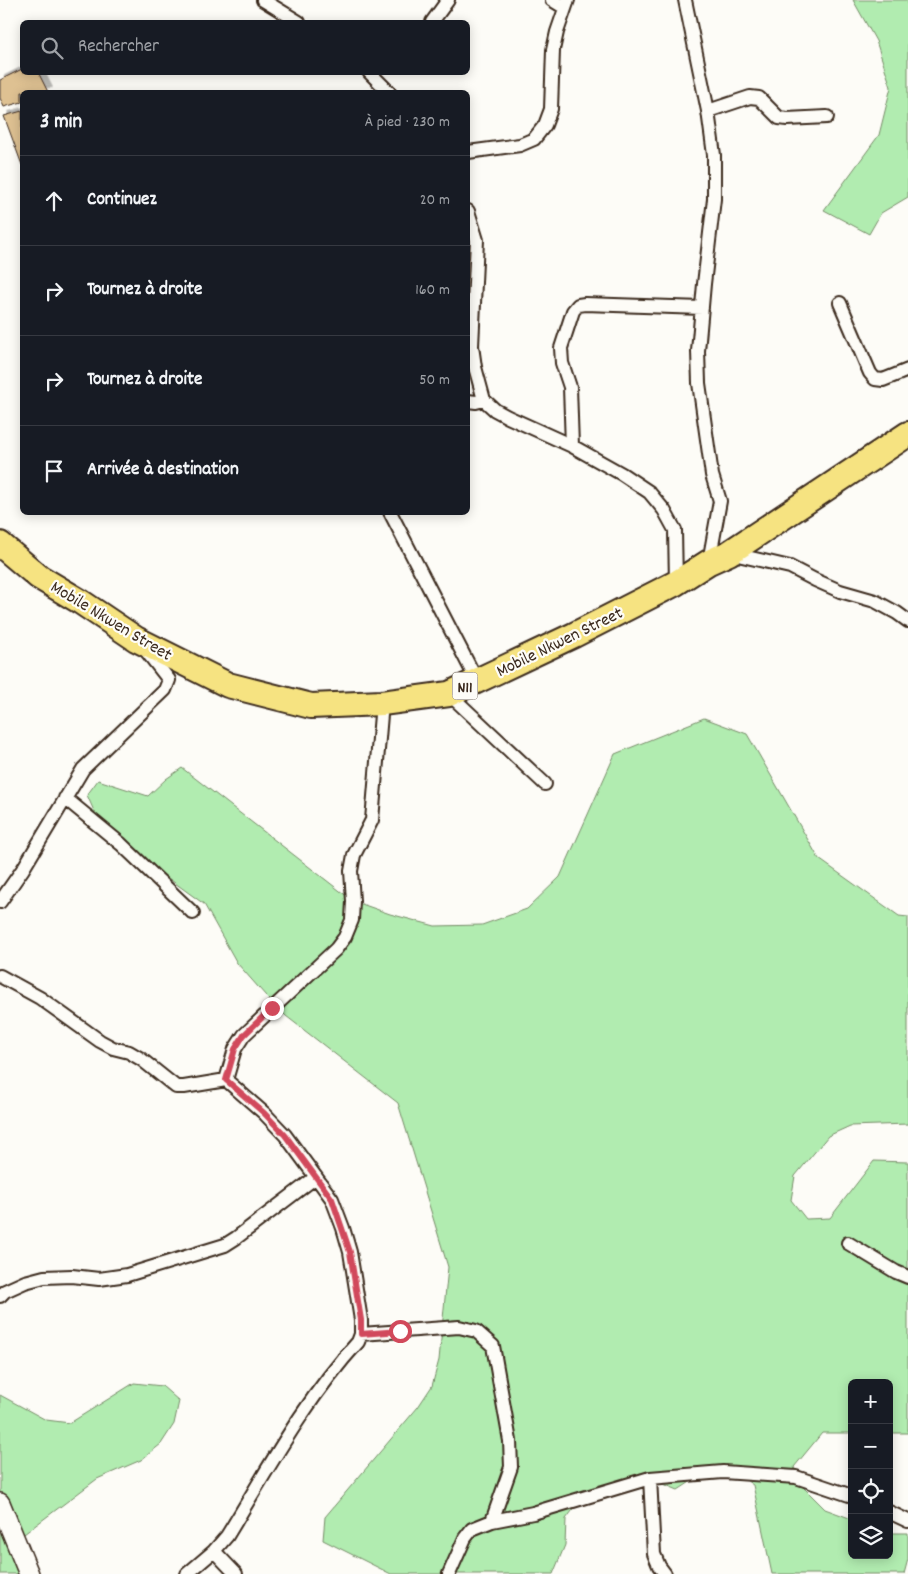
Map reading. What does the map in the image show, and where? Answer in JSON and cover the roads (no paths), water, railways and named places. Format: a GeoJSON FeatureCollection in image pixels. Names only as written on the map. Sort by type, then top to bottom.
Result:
{"type":"FeatureCollection","features":[{"type":"Feature","properties":{"kind":"highway","name":"Mobile Nkwen Street"},"geometry":{"type":"LineString","coordinates":[[0,544],[39,577],[81,602],[136,639],[228,685],[311,706],[382,703],[449,694],[574,635],[676,583],[719,558],[908,434]]}},
{"type":"Feature","properties":{"kind":"street"},"geometry":{"type":"LineString","coordinates":[[263,0],[296,20]]}},
{"type":"Feature","properties":{"kind":"street"},"geometry":{"type":"LineString","coordinates":[[433,20],[448,0]]}},
{"type":"Feature","properties":{"kind":"street"},"geometry":{"type":"LineString","coordinates":[[470,152],[520,145],[534,139],[546,125],[552,109],[553,50],[567,4],[552,0]]}},
{"type":"Feature","properties":{"kind":"street"},"geometry":{"type":"LineString","coordinates":[[685,0],[708,111],[714,154],[714,199],[698,351],[699,383],[712,475],[720,501],[719,558],[790,567],[840,591],[875,602],[897,612],[908,621]]}},
{"type":"Feature","properties":{"kind":"street"},"geometry":{"type":"LineString","coordinates":[[376,75],[387,90]]}},
{"type":"Feature","properties":{"kind":"street"},"geometry":{"type":"LineString","coordinates":[[708,111],[750,97],[759,98],[779,118],[826,117]]}},
{"type":"Feature","properties":{"kind":"street"},"geometry":{"type":"LineString","coordinates":[[470,217],[477,240],[472,346],[475,367],[484,400],[495,410],[572,446],[622,474],[649,492],[664,510],[675,530],[676,583]]}},
{"type":"Feature","properties":{"kind":"street"},"geometry":{"type":"LineString","coordinates":[[840,303],[870,373],[875,379],[883,380],[908,370]]}},
{"type":"Feature","properties":{"kind":"street"},"geometry":{"type":"LineString","coordinates":[[572,446],[570,387],[562,363],[561,348],[573,311],[578,305],[702,308]]}},
{"type":"Feature","properties":{"kind":"street"},"geometry":{"type":"LineString","coordinates":[[470,401],[484,400]]}},
{"type":"Feature","properties":{"kind":"street"},"geometry":{"type":"LineString","coordinates":[[392,515],[477,680]]}},
{"type":"Feature","properties":{"kind":"street"},"geometry":{"type":"LineString","coordinates":[[0,902],[23,869],[83,769],[165,690],[169,680],[136,639]]}},
{"type":"Feature","properties":{"kind":"street"},"geometry":{"type":"LineString","coordinates":[[449,694],[545,784]]}},
{"type":"Feature","properties":{"kind":"street"},"geometry":{"type":"LineString","coordinates":[[226,1080],[235,1049],[244,1035],[336,949],[345,937],[352,920],[353,901],[350,871],[354,855],[372,820],[382,703]]}},
{"type":"Feature","properties":{"kind":"street"},"geometry":{"type":"LineString","coordinates":[[65,798],[121,844],[193,913]]}},
{"type":"Feature","properties":{"kind":"street"},"geometry":{"type":"LineString","coordinates":[[0,976],[40,998],[100,1041],[113,1048],[129,1052],[141,1059],[176,1087],[226,1080]]}},
{"type":"Feature","properties":{"kind":"street"},"geometry":{"type":"LineString","coordinates":[[187,1574],[214,1551],[227,1536],[303,1411],[358,1342],[361,1334],[361,1320],[350,1252],[332,1199],[285,1135],[264,1113],[226,1080]]}},
{"type":"Feature","properties":{"kind":"street"},"geometry":{"type":"LineString","coordinates":[[0,1296],[5,1291],[25,1282],[44,1277],[72,1276],[99,1278],[127,1275],[225,1245],[316,1176]]}},
{"type":"Feature","properties":{"kind":"street"},"geometry":{"type":"LineString","coordinates":[[848,1243],[896,1272],[908,1277]]}},
{"type":"Feature","properties":{"kind":"street"},"geometry":{"type":"LineString","coordinates":[[361,1334],[459,1328],[476,1331],[493,1346],[510,1441],[511,1467],[492,1521]]}},
{"type":"Feature","properties":{"kind":"street"},"geometry":{"type":"LineString","coordinates":[[449,1574],[465,1538],[472,1529],[492,1521],[533,1513],[650,1478],[723,1472],[796,1477],[848,1495]]}},
{"type":"Feature","properties":{"kind":"street"},"geometry":{"type":"LineString","coordinates":[[650,1478],[654,1554],[665,1574]]}},
{"type":"Feature","properties":{"kind":"street"},"geometry":{"type":"LineString","coordinates":[[0,1503],[29,1574]]}},
{"type":"Feature","properties":{"kind":"street"},"geometry":{"type":"LineString","coordinates":[[893,1514],[908,1521]]}},
{"type":"Feature","properties":{"kind":"street"},"geometry":{"type":"LineString","coordinates":[[214,1551],[236,1574]]}}]}
